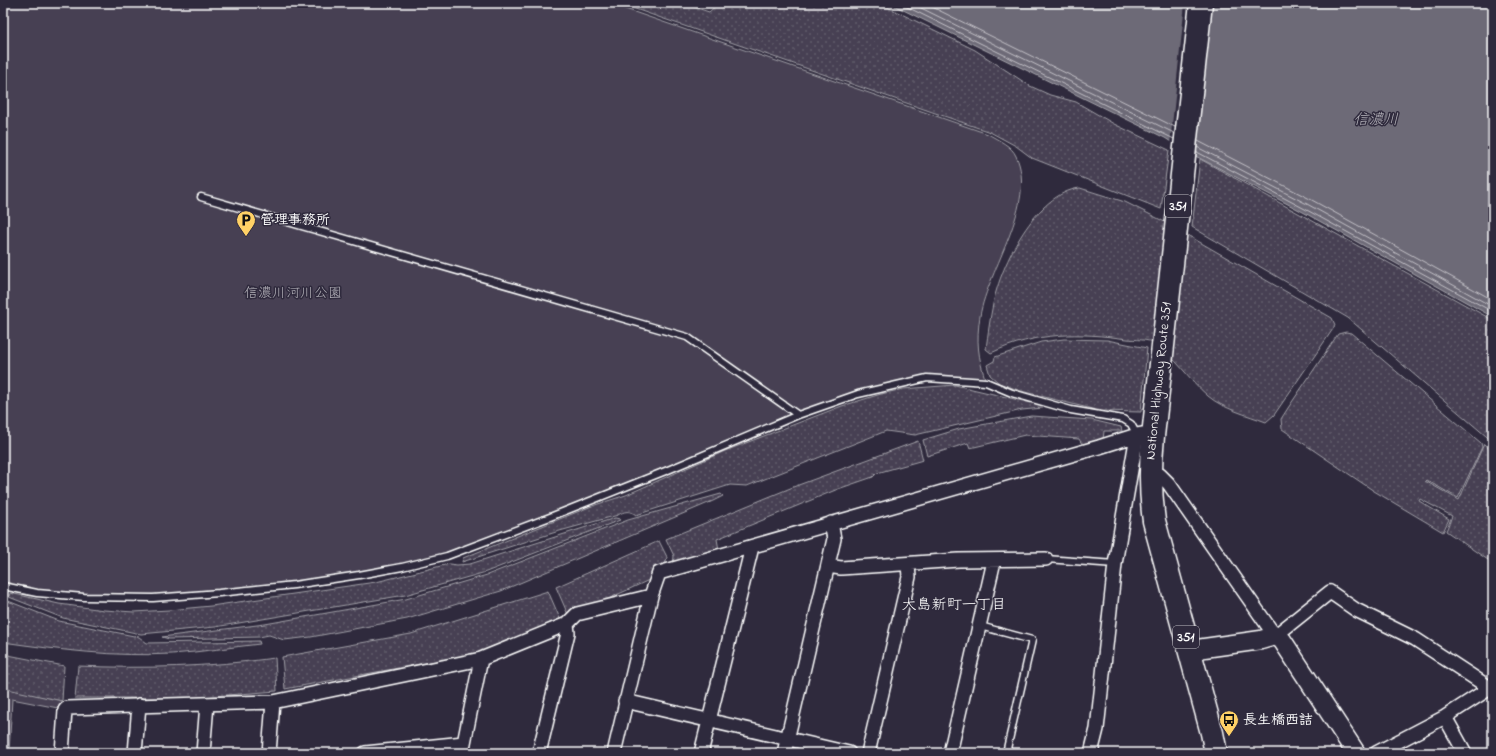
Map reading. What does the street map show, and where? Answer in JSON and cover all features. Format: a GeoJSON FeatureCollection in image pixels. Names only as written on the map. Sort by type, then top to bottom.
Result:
{"type":"FeatureCollection","features":[{"type":"Feature","properties":{"kind":"highway","name":"National Highway Route 351"},"geometry":{"type":"LineString","coordinates":[[1200,3],[1156,408],[1145,435],[1150,470],[1150,497],[1154,521],[1190,650],[1216,753]]}},
{"type":"Feature","properties":{"kind":"street"},"geometry":{"type":"LineString","coordinates":[[614,753],[625,701],[651,596],[659,573],[752,547],[831,522],[1145,435],[1115,564],[1097,729],[1091,753]]}},
{"type":"Feature","properties":{"kind":"street"},"geometry":{"type":"LineString","coordinates":[[1150,470],[1160,475],[1169,484],[1275,636],[1282,640],[1356,753]]}},
{"type":"Feature","properties":{"kind":"street"},"geometry":{"type":"LineString","coordinates":[[784,753],[834,539],[831,522]]}},
{"type":"Feature","properties":{"kind":"street"},"geometry":{"type":"LineString","coordinates":[[701,753],[752,547]]}},
{"type":"Feature","properties":{"kind":"street"},"geometry":{"type":"LineString","coordinates":[[828,566],[841,568],[959,560],[994,561],[1046,558]]}},
{"type":"Feature","properties":{"kind":"street"},"geometry":{"type":"LineString","coordinates":[[950,753],[994,561]]}},
{"type":"Feature","properties":{"kind":"street"},"geometry":{"type":"LineString","coordinates":[[868,753],[909,577],[908,564]]}},
{"type":"Feature","properties":{"kind":"street"},"geometry":{"type":"LineString","coordinates":[[1190,650],[1261,640],[1275,636],[1330,592],[1356,610],[1415,639],[1492,689],[1376,753]]}},
{"type":"Feature","properties":{"kind":"street"},"geometry":{"type":"LineString","coordinates":[[62,753],[65,710],[67,708],[273,702],[481,659],[567,624],[577,614],[651,596]]}},
{"type":"Feature","properties":{"kind":"street"},"geometry":{"type":"LineString","coordinates":[[539,753],[568,633],[567,624]]}},
{"type":"Feature","properties":{"kind":"street"},"geometry":{"type":"LineString","coordinates":[[365,753],[463,748],[481,659]]}},
{"type":"Feature","properties":{"kind":"street"},"geometry":{"type":"LineString","coordinates":[[625,701],[848,753]]}},
{"type":"Feature","properties":{"kind":"street"},"geometry":{"type":"LineString","coordinates":[[269,753],[273,702]]}},
{"type":"Feature","properties":{"kind":"street"},"geometry":{"type":"LineString","coordinates":[[203,753],[207,704]]}},
{"type":"Feature","properties":{"kind":"street"},"geometry":{"type":"LineString","coordinates":[[135,753],[139,705]]}},
{"type":"Feature","properties":{"kind":"street"},"geometry":{"type":"LineString","coordinates":[[1445,716],[1465,753]]}},
{"type":"Feature","properties":{"kind":"lane"},"geometry":{"type":"LineString","coordinates":[[201,197],[688,337],[798,415]]}},
{"type":"Feature","properties":{"kind":"lane"},"geometry":{"type":"LineString","coordinates":[[3,586],[37,593],[84,597],[153,598],[294,585],[402,567],[447,556],[550,517],[668,470],[798,415],[858,394],[927,378],[986,382],[1012,393],[1071,410],[1123,419],[1145,435]]}},
{"type":"Feature","properties":{"kind":"lane"},"geometry":{"type":"LineString","coordinates":[[1046,558],[1115,564]]}},
{"type":"Feature","properties":{"kind":"lane"},"geometry":{"type":"LineString","coordinates":[[980,626],[1032,640],[1006,753]]}},
{"type":"Feature","properties":{"kind":"green space","name":"信濃川河川公園"},"geometry":{"type":"Polygon","coordinates":[[[3,3],[608,3],[988,134],[1014,152],[1021,174],[1021,194],[1009,236],[992,278],[980,316],[978,349],[986,382],[927,378],[858,394],[447,556],[359,575],[153,598],[84,597],[3,586],[3,3]]]}},
{"type":"Feature","properties":{"kind":"green space"},"geometry":{"type":"Polygon","coordinates":[[[618,3],[682,3],[709,12],[719,3],[879,3],[975,50],[1030,86],[1050,95],[1076,102],[1114,124],[1169,150],[1161,209],[1032,158],[1016,146],[990,132],[618,3]]]}},
{"type":"Feature","properties":{"kind":"green space"},"geometry":{"type":"Polygon","coordinates":[[[1200,159],[1489,318],[1493,324],[1493,442],[1348,318],[1192,227],[1200,159]]]}},
{"type":"Feature","properties":{"kind":"green space"},"geometry":{"type":"Polygon","coordinates":[[[1080,188],[1125,202],[1161,220],[1332,318],[1335,325],[1333,329],[1274,415],[1266,422],[1228,408],[1214,401],[1201,390],[1169,355],[1154,343],[1148,341],[1092,335],[1075,335],[1041,337],[1008,346],[991,353],[986,349],[997,288],[1012,251],[1035,216],[1049,203],[1064,193],[1080,188]]]}},
{"type":"Feature","properties":{"kind":"green space"},"geometry":{"type":"Polygon","coordinates":[[[1346,332],[1351,333],[1481,443],[1482,447],[1458,498],[1426,480],[1425,481],[1459,500],[1484,444],[1493,452],[1493,555],[1488,560],[1446,531],[1452,516],[1420,499],[1419,501],[1449,519],[1443,532],[1374,491],[1282,429],[1281,419],[1288,408],[1338,334],[1346,332]]]}},
{"type":"Feature","properties":{"kind":"green space"},"geometry":{"type":"Polygon","coordinates":[[[1064,339],[1107,340],[1147,348],[1141,412],[1100,411],[1021,391],[999,383],[990,375],[987,365],[994,361],[995,357],[1041,342],[1064,339]]]}},
{"type":"Feature","properties":{"kind":"green space"},"geometry":{"type":"Polygon","coordinates":[[[955,385],[1044,406],[1043,408],[1022,410],[915,435],[886,431],[747,486],[730,485],[636,515],[632,512],[625,512],[462,562],[463,558],[592,506],[626,495],[725,451],[842,406],[903,389],[955,385]]]}},
{"type":"Feature","properties":{"kind":"green space"},"geometry":{"type":"Polygon","coordinates":[[[1031,416],[1092,420],[1121,427],[1122,431],[1104,431],[1103,440],[1082,444],[1079,439],[1025,435],[970,448],[968,443],[927,456],[923,440],[959,429],[1031,416]]]}},
{"type":"Feature","properties":{"kind":"green space"},"geometry":{"type":"Polygon","coordinates":[[[918,441],[923,460],[877,473],[873,477],[838,489],[717,539],[719,550],[673,566],[674,556],[666,539],[793,487],[918,441]]]}},
{"type":"Feature","properties":{"kind":"green space"},"geometry":{"type":"Polygon","coordinates":[[[721,494],[723,496],[713,501],[501,591],[407,619],[311,637],[284,640],[269,635],[259,637],[169,639],[162,637],[265,624],[406,599],[487,575],[628,520],[721,494]]]}},
{"type":"Feature","properties":{"kind":"green space"},"geometry":{"type":"Polygon","coordinates":[[[615,518],[620,520],[486,572],[405,595],[215,627],[141,634],[63,618],[9,597],[10,593],[59,604],[134,612],[211,606],[376,582],[449,564],[470,564],[615,518]]]}},
{"type":"Feature","properties":{"kind":"green space"},"geometry":{"type":"Polygon","coordinates":[[[659,541],[667,557],[665,566],[655,570],[649,580],[569,617],[556,587],[659,541]]]}},
{"type":"Feature","properties":{"kind":"green space"},"geometry":{"type":"Polygon","coordinates":[[[548,591],[561,621],[479,653],[285,689],[282,657],[411,634],[548,591]]]}},
{"type":"Feature","properties":{"kind":"green space"},"geometry":{"type":"Polygon","coordinates":[[[3,599],[59,621],[139,637],[147,643],[259,641],[260,644],[172,654],[129,655],[66,650],[3,642],[3,599]]]}},
{"type":"Feature","properties":{"kind":"green space"},"geometry":{"type":"Polygon","coordinates":[[[3,654],[64,666],[62,701],[3,689],[3,654]]]}},
{"type":"Feature","properties":{"kind":"green space"},"geometry":{"type":"Polygon","coordinates":[[[275,658],[277,691],[189,698],[75,698],[78,666],[176,666],[275,658]]]}},
{"type":"Feature","properties":{"kind":"green space"},"geometry":{"type":"Polygon","coordinates":[[[3,688],[62,701],[63,703],[58,708],[12,699],[9,753],[3,753],[3,688]]]}},
{"type":"Feature","properties":{"kind":"water","name":"信濃川"},"geometry":{"type":"Polygon","coordinates":[[[889,3],[1493,3],[1493,319],[1491,316],[1303,212],[1182,149],[1165,138],[889,3]]]}},
{"type":"Feature","properties":{"kind":"pier"},"geometry":{"type":"Polygon","coordinates":[[[1185,3],[1209,3],[1181,151],[1170,144],[1185,3]]]}},
{"type":"Feature","properties":{"kind":"place","name":"管理事務所"},"geometry":{"type":"Point","coordinates":[246,237]}},
{"type":"Feature","properties":{"kind":"place","name":"長生橋西詰"},"geometry":{"type":"Point","coordinates":[1229,737]}},
{"type":"Feature","properties":{"kind":"district","name":"大島新町一丁目"},"geometry":{"type":"Point","coordinates":[954,605]}}]}
